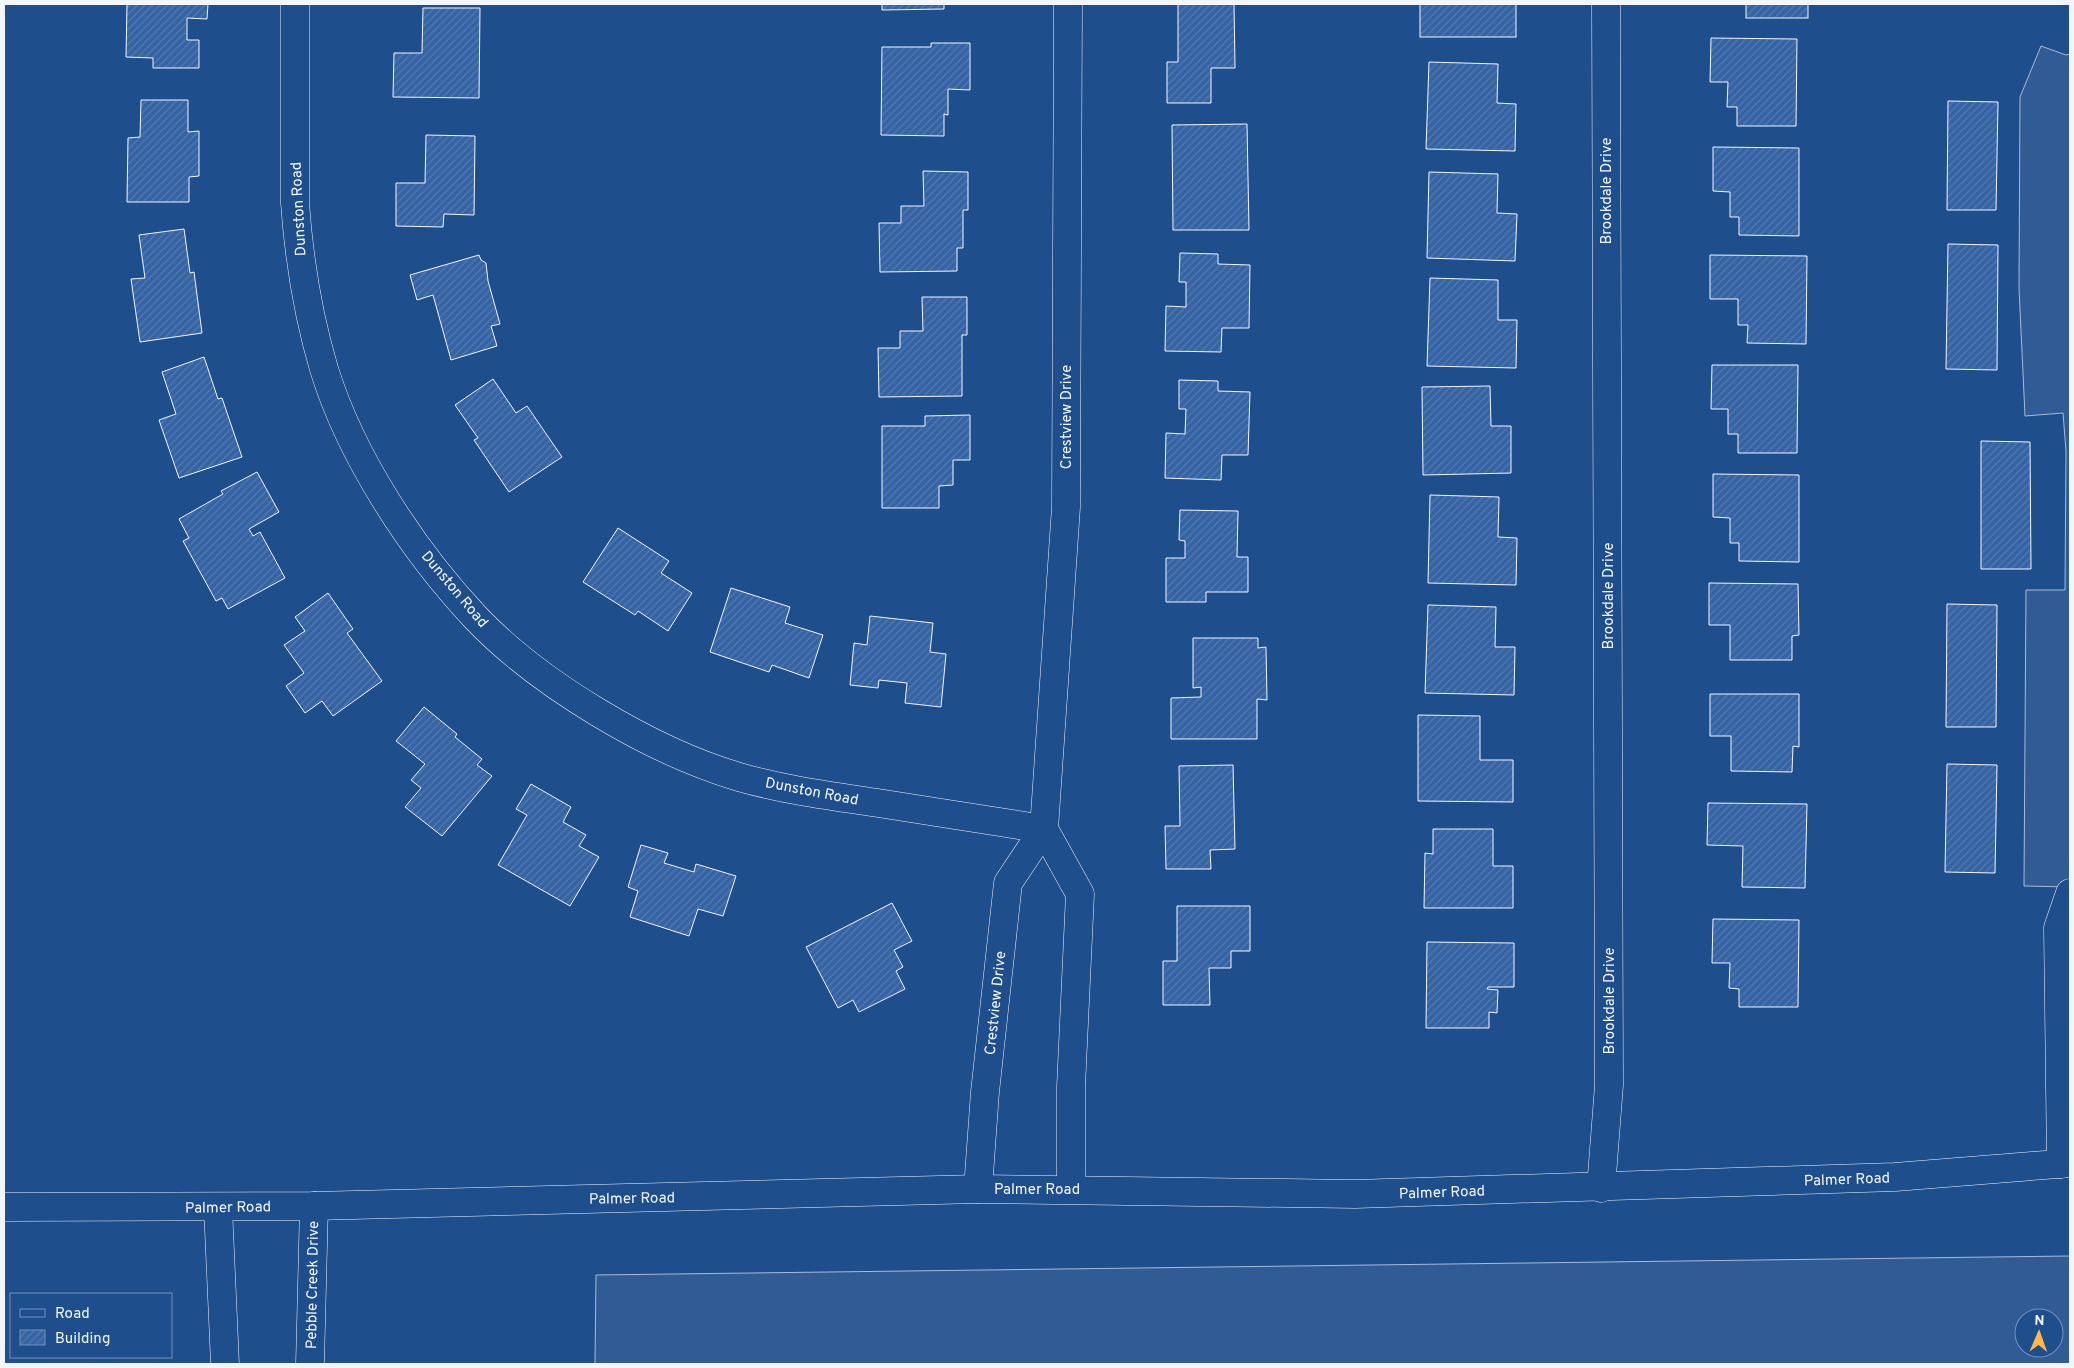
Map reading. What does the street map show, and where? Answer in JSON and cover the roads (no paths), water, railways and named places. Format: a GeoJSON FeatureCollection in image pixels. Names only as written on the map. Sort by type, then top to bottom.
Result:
{"type":"FeatureCollection","features":[{"type":"Feature","properties":{"kind":"street","name":"Dunston Road"},"geometry":{"type":"LineString","coordinates":[[295,4],[295,203],[297,234],[303,280],[324,370],[351,436],[388,502],[445,581],[477,618],[521,658],[572,694],[632,732],[698,762],[738,776],[811,793],[1044,829]]}},
{"type":"Feature","properties":{"kind":"street","name":"Crestview Drive"},"geometry":{"type":"LineString","coordinates":[[978,1188],[985,1092],[1008,883],[1044,829],[1066,507],[1068,4]]}},
{"type":"Feature","properties":{"kind":"street","name":"Brookdale Drive"},"geometry":{"type":"LineString","coordinates":[[1601,1188],[1609,1085],[1606,4]]}},
{"type":"Feature","properties":{"kind":"street"},"geometry":{"type":"LineString","coordinates":[[1044,829],[1080,894],[1071,1087],[1071,1188]]}},
{"type":"Feature","properties":{"kind":"street"},"geometry":{"type":"LineString","coordinates":[[2066,1164],[2058,928],[2070,893]]}},
{"type":"Feature","properties":{"kind":"street","name":"Palmer Road"},"geometry":{"type":"LineString","coordinates":[[4,1207],[314,1206],[978,1188],[1354,1194],[1601,1188],[1895,1177],[2066,1164]]}},
{"type":"Feature","properties":{"kind":"street","name":"Pebble Creek Drive"},"geometry":{"type":"LineString","coordinates":[[310,1364],[314,1206]]}},
{"type":"Feature","properties":{"kind":"street"},"geometry":{"type":"LineString","coordinates":[[218,1207],[225,1364]]}}]}
